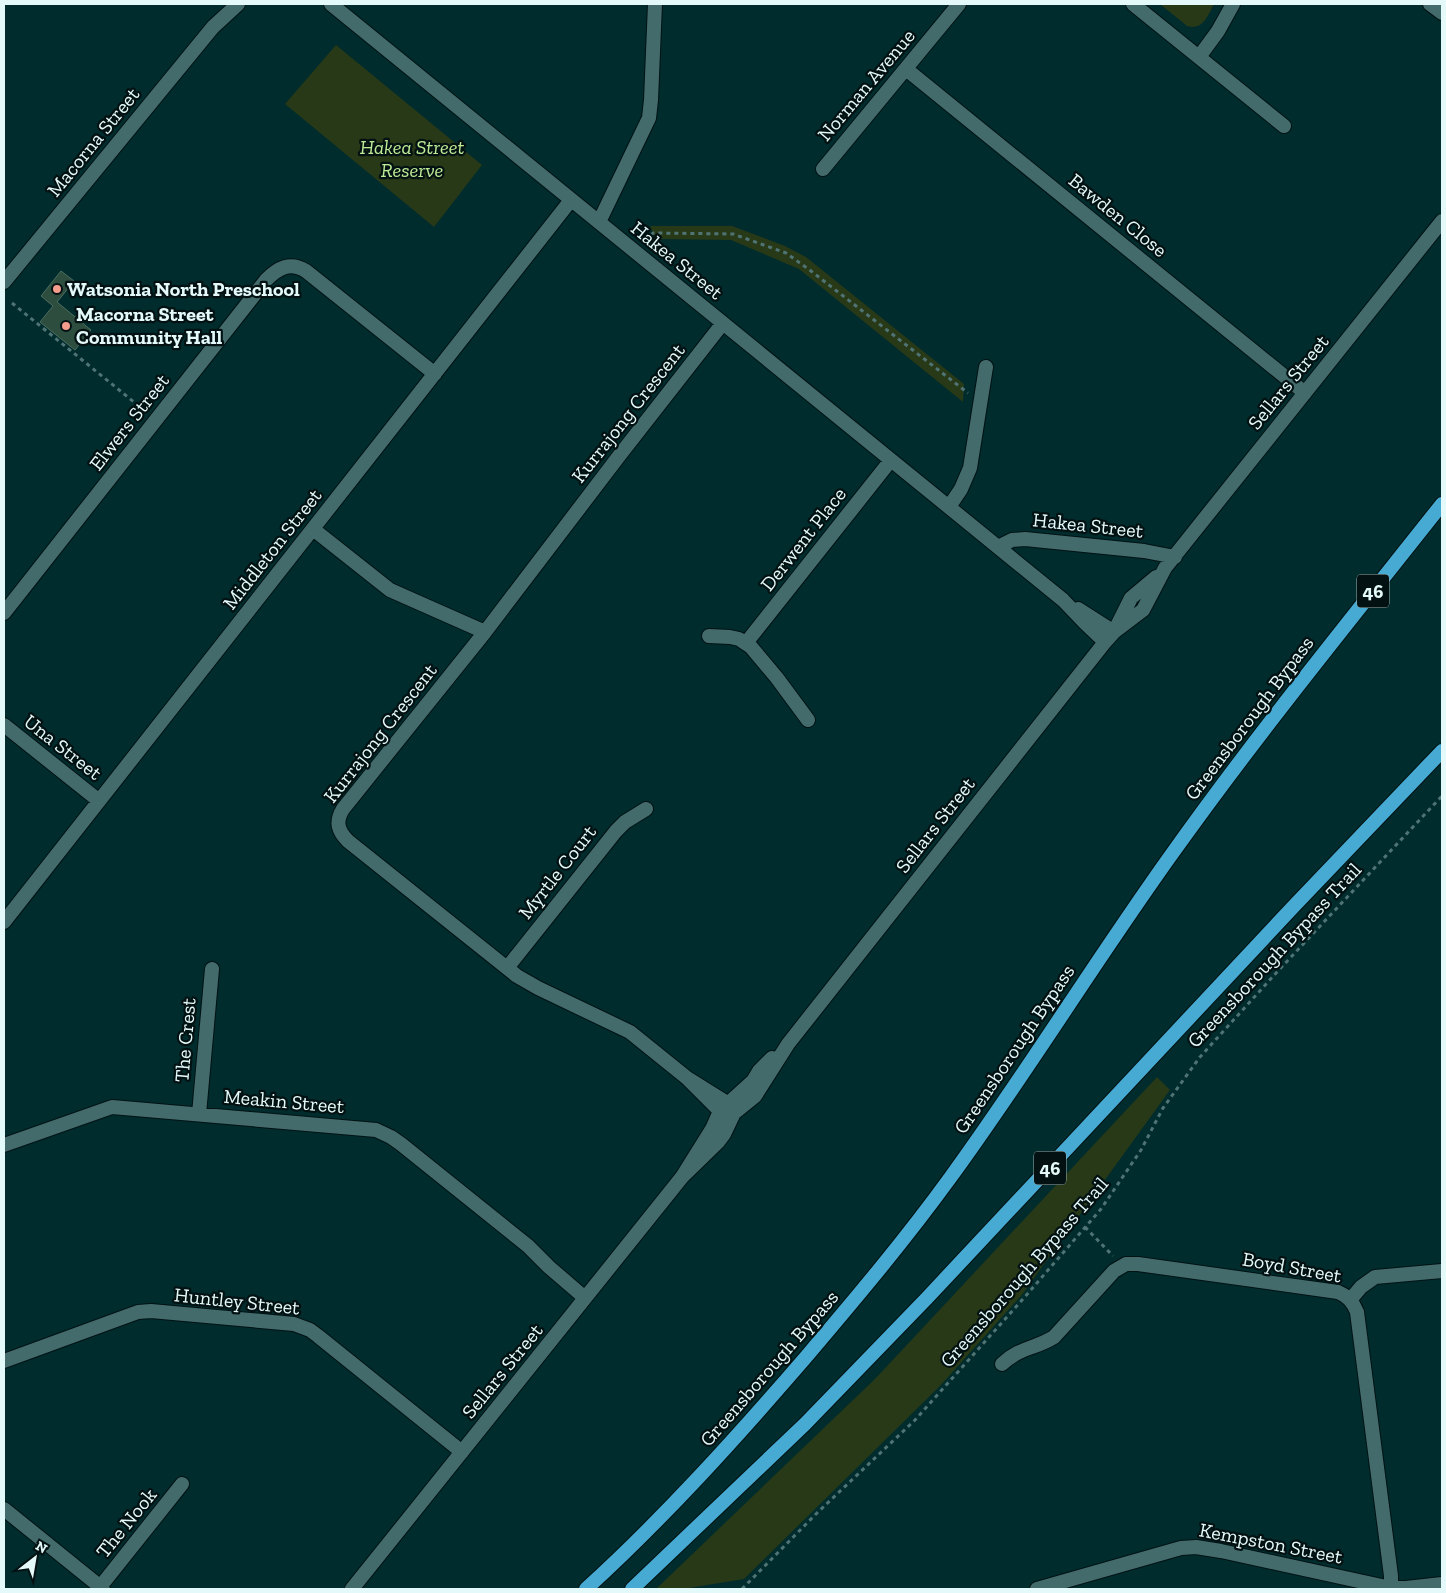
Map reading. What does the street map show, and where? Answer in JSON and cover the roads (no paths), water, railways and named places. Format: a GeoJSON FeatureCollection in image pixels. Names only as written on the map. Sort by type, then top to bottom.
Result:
{"type":"FeatureCollection","features":[{"type":"Feature","properties":{"kind":"highway","name":"Greensborough Bypass"},"geometry":{"type":"LineString","coordinates":[[589,1586],[665,1513],[718,1457],[890,1257],[935,1199],[1000,1108],[1174,851],[1304,678],[1442,504]]}},
{"type":"Feature","properties":{"kind":"highway","name":"46"},"geometry":{"type":"LineString","coordinates":[[632,1589],[805,1424],[914,1312],[1286,914],[1442,751]]}},
{"type":"Feature","properties":{"kind":"street","name":"Macorna Street"},"geometry":{"type":"LineString","coordinates":[[213,28],[227,4]]}},
{"type":"Feature","properties":{"kind":"street","name":"Macorna Street"},"geometry":{"type":"LineString","coordinates":[[4,282],[213,28],[238,4]]}},
{"type":"Feature","properties":{"kind":"street","name":"Hakea Street"},"geometry":{"type":"LineString","coordinates":[[330,4],[1110,637]]}},
{"type":"Feature","properties":{"kind":"street"},"geometry":{"type":"LineString","coordinates":[[599,222],[649,118],[655,4]]}},
{"type":"Feature","properties":{"kind":"street","name":"Norman Avenue"},"geometry":{"type":"LineString","coordinates":[[823,169],[959,4]]}},
{"type":"Feature","properties":{"kind":"street"},"geometry":{"type":"LineString","coordinates":[[1133,4],[1284,126]]}},
{"type":"Feature","properties":{"kind":"street"},"geometry":{"type":"LineString","coordinates":[[1199,58],[1218,31],[1233,4]]}},
{"type":"Feature","properties":{"kind":"street"},"geometry":{"type":"LineString","coordinates":[[1430,4],[1442,13]]}},
{"type":"Feature","properties":{"kind":"street","name":"Bawden Close"},"geometry":{"type":"LineString","coordinates":[[906,69],[1305,393]]}},
{"type":"Feature","properties":{"kind":"street","name":"Middleton Street"},"geometry":{"type":"LineString","coordinates":[[4,922],[571,200]]}},
{"type":"Feature","properties":{"kind":"street","name":"Sellars Street"},"geometry":{"type":"LineString","coordinates":[[352,1589],[682,1177],[718,1142],[724,1134],[727,1109],[755,1096],[788,1044],[1110,637],[1142,610],[1166,568],[1442,221]]}},
{"type":"Feature","properties":{"kind":"street","name":"Elwers Street"},"geometry":{"type":"LineString","coordinates":[[4,613],[266,280],[280,268],[291,265],[306,271],[435,374]]}},
{"type":"Feature","properties":{"kind":"street","name":"Kurrajong Crescent"},"geometry":{"type":"LineString","coordinates":[[723,323],[485,632],[343,809],[338,822],[341,832],[348,841],[507,968],[538,988],[630,1032],[727,1109]]}},
{"type":"Feature","properties":{"kind":"street"},"geometry":{"type":"LineString","coordinates":[[949,507],[961,489],[970,468],[986,367]]}},
{"type":"Feature","properties":{"kind":"street","name":"Derwent Place"},"geometry":{"type":"LineString","coordinates":[[746,643],[891,460]]}},
{"type":"Feature","properties":{"kind":"street"},"geometry":{"type":"LineString","coordinates":[[313,529],[390,590],[485,632]]}},
{"type":"Feature","properties":{"kind":"street","name":"Hakea Street"},"geometry":{"type":"LineString","coordinates":[[998,547],[1012,540],[1025,539],[1144,551],[1175,557]]}},
{"type":"Feature","properties":{"kind":"street"},"geometry":{"type":"LineString","coordinates":[[709,636],[730,637],[746,643],[777,678],[808,720]]}},
{"type":"Feature","properties":{"kind":"street","name":"Una Street"},"geometry":{"type":"LineString","coordinates":[[4,725],[98,800]]}},
{"type":"Feature","properties":{"kind":"street","name":"Myrtle Court"},"geometry":{"type":"LineString","coordinates":[[507,968],[616,831],[625,822],[646,809]]}},
{"type":"Feature","properties":{"kind":"street","name":"The Crest"},"geometry":{"type":"LineString","coordinates":[[199,1114],[212,969]]}},
{"type":"Feature","properties":{"kind":"street","name":"Meakin Street"},"geometry":{"type":"LineString","coordinates":[[4,1145],[112,1107],[366,1129],[384,1133],[528,1246],[549,1267],[588,1294]]}},
{"type":"Feature","properties":{"kind":"street","name":"Boyd Street"},"geometry":{"type":"LineString","coordinates":[[1002,1364],[1019,1351],[1045,1343],[1054,1338],[1106,1280],[1122,1266],[1138,1264],[1338,1292],[1350,1300],[1357,1312],[1391,1588]]}},
{"type":"Feature","properties":{"kind":"street"},"geometry":{"type":"LineString","coordinates":[[1350,1300],[1361,1287],[1375,1277],[1442,1271]]}},
{"type":"Feature","properties":{"kind":"street","name":"Huntley Street"},"geometry":{"type":"LineString","coordinates":[[4,1361],[138,1312],[151,1311],[294,1324],[310,1330],[318,1336],[462,1452]]}},
{"type":"Feature","properties":{"kind":"street","name":"The Nook"},"geometry":{"type":"LineString","coordinates":[[101,1588],[182,1484]]}},
{"type":"Feature","properties":{"kind":"street"},"geometry":{"type":"LineString","coordinates":[[4,1509],[101,1588]]}},
{"type":"Feature","properties":{"kind":"street","name":"Kempston Street"},"geometry":{"type":"LineString","coordinates":[[1037,1589],[1169,1550],[1196,1547],[1391,1588],[1442,1584]]}},
{"type":"Feature","properties":{"kind":"place","name":"Watsonia North Preschool"},"geometry":{"type":"Point","coordinates":[57,289]}},
{"type":"Feature","properties":{"kind":"place","name":"Macorna Street Community Hall"},"geometry":{"type":"Point","coordinates":[66,326]}},
{"type":"Feature","properties":{"kind":"park label","name":"Hakea Street Reserve"},"geometry":{"type":"Point","coordinates":[412,158]}}]}
